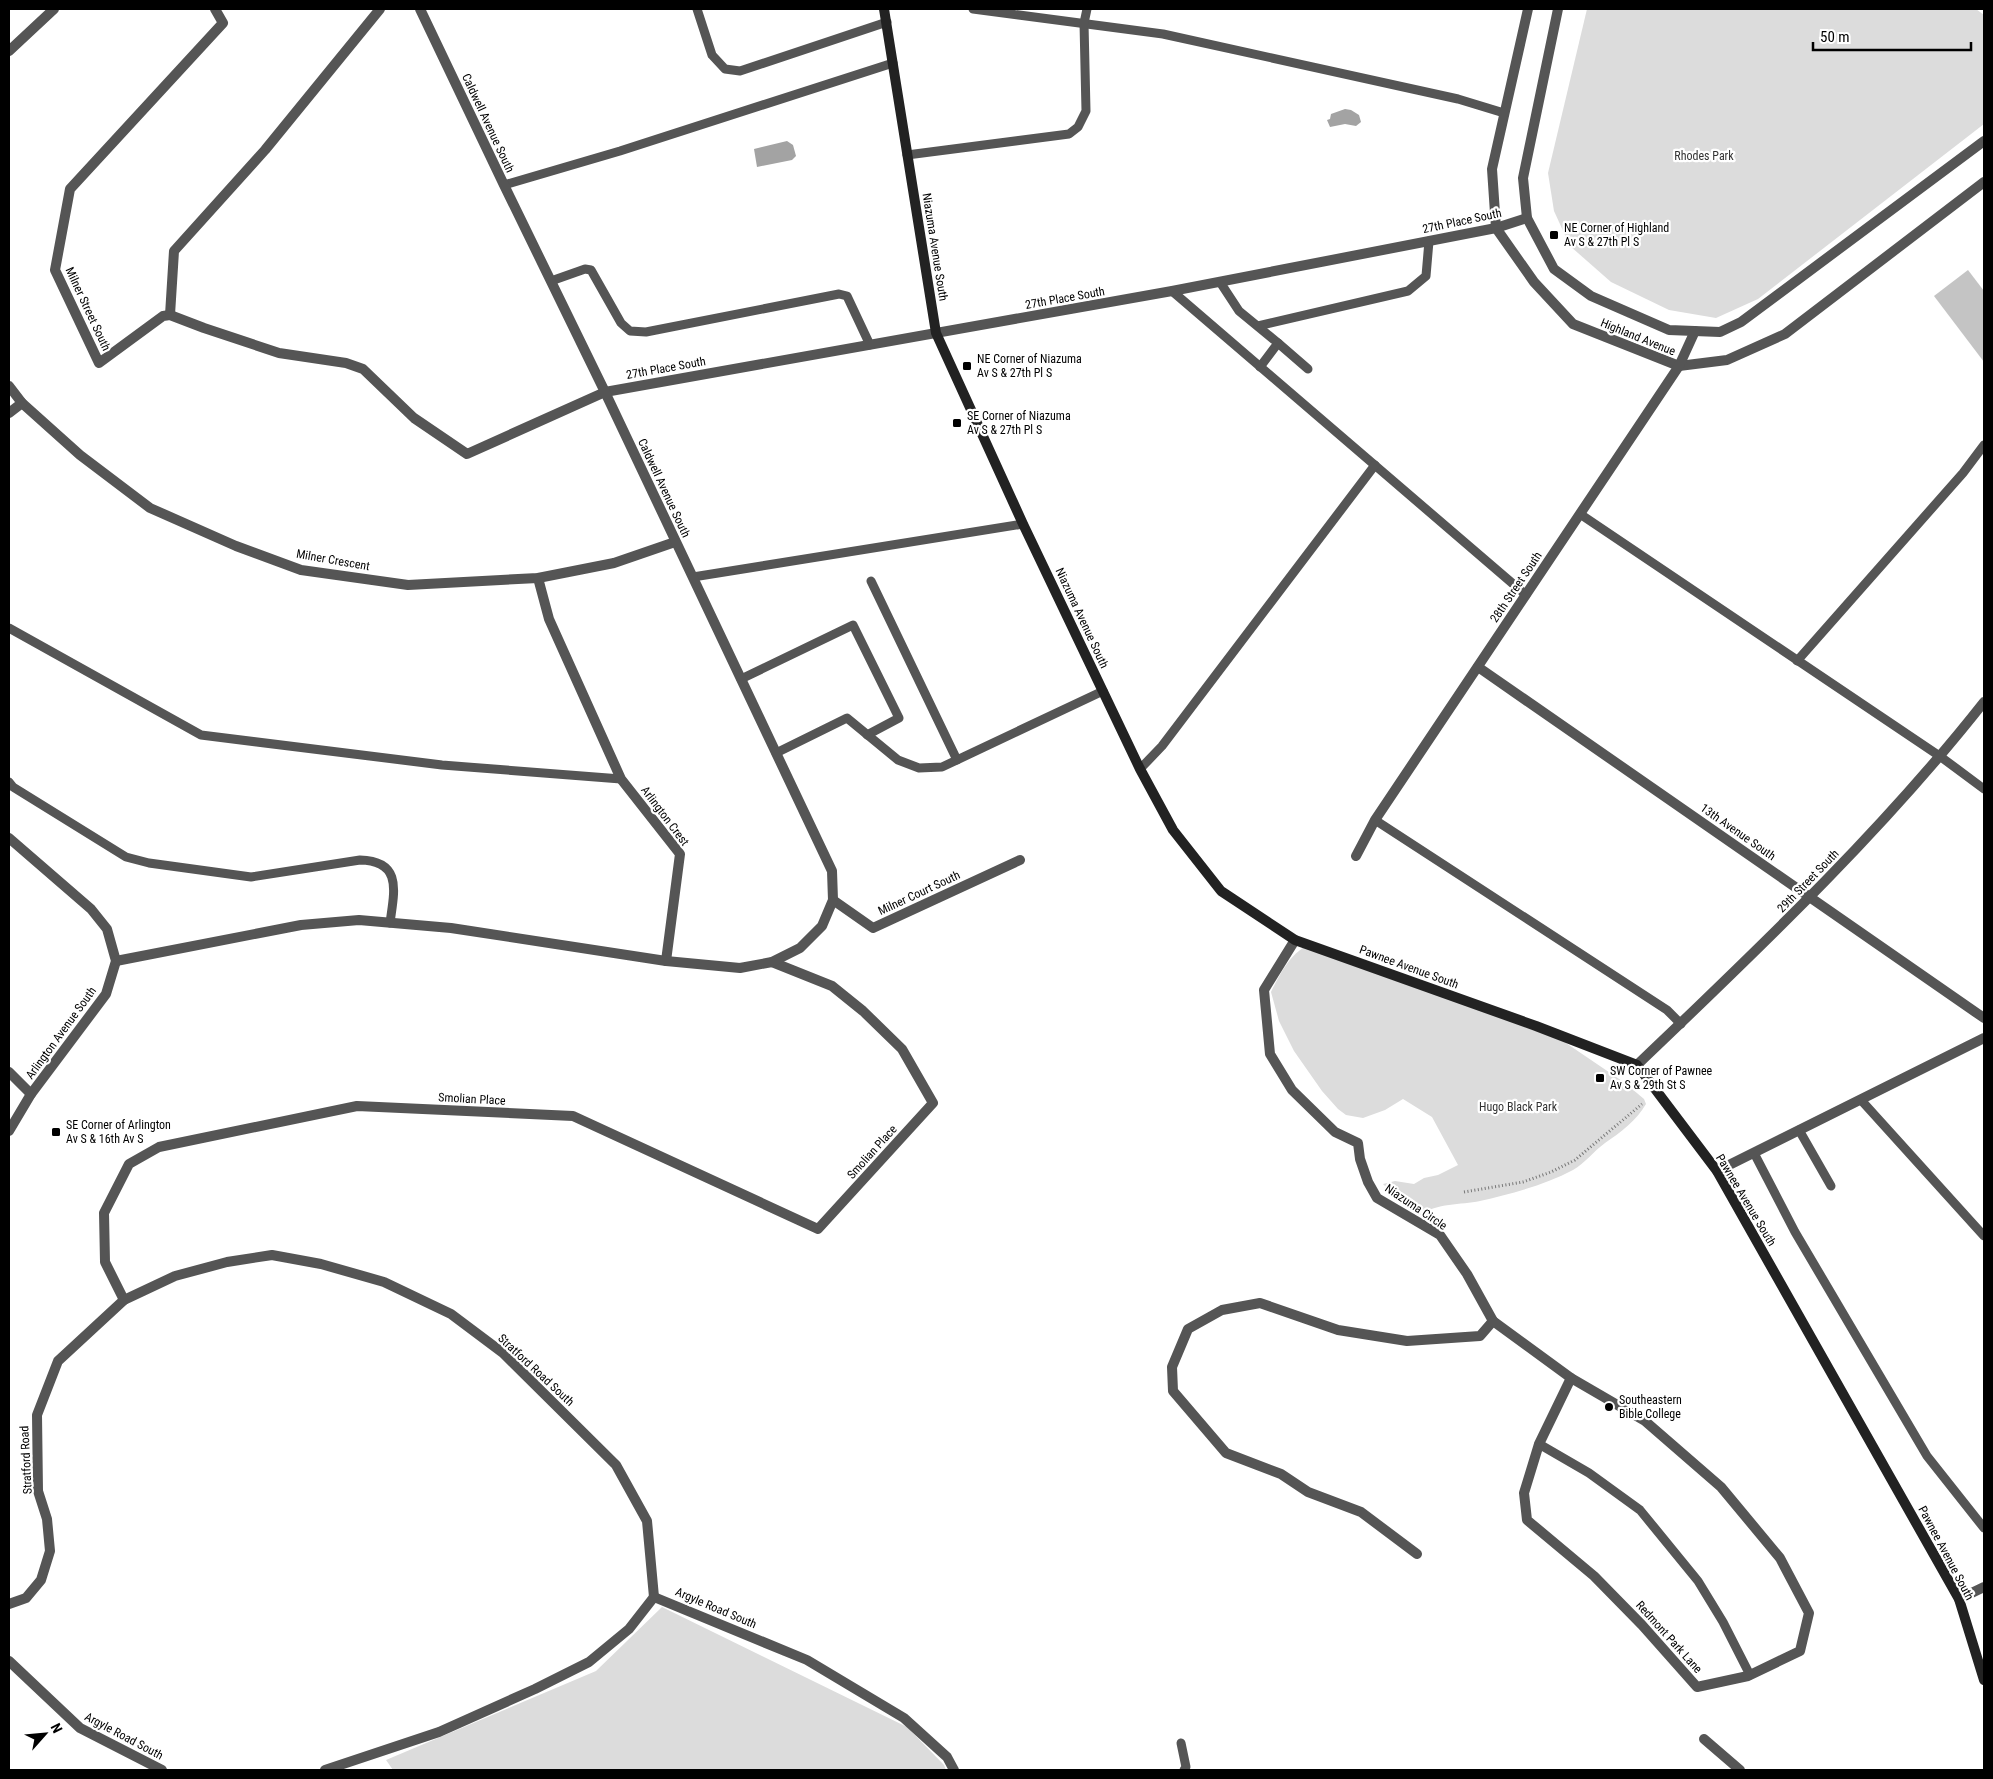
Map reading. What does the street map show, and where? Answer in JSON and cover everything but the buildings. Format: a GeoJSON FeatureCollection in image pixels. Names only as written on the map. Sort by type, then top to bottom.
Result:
{"type":"FeatureCollection","features":[{"type":"Feature","properties":{"kind":"main road","name":"Niazuma Avenue South"},"geometry":{"type":"LineString","coordinates":[[884,9],[936,333],[1023,524],[1140,769],[1172,830],[1221,891],[1295,940]]}},
{"type":"Feature","properties":{"kind":"main road","name":"Pawnee Avenue South"},"geometry":{"type":"LineString","coordinates":[[1295,940],[1536,1026],[1637,1065],[1717,1171],[1959,1598],[1984,1680]]}},
{"type":"Feature","properties":{"kind":"street"},"geometry":{"type":"LineString","coordinates":[[9,51],[54,9]]}},
{"type":"Feature","properties":{"kind":"street","name":"Milner Street South"},"geometry":{"type":"LineString","coordinates":[[170,315],[163,316],[100,364],[55,270],[70,189],[222,23],[215,9]]}},
{"type":"Feature","properties":{"kind":"street"},"geometry":{"type":"LineString","coordinates":[[170,315],[174,251],[265,150],[380,9]]}},
{"type":"Feature","properties":{"kind":"street","name":"Caldwell Avenue South"},"geometry":{"type":"LineString","coordinates":[[420,9],[606,392],[832,871],[833,900],[822,926],[800,948],[772,962]]}},
{"type":"Feature","properties":{"kind":"street"},"geometry":{"type":"LineString","coordinates":[[1496,228],[1492,169],[1528,9]]}},
{"type":"Feature","properties":{"kind":"street","name":"Highland Avenue"},"geometry":{"type":"LineString","coordinates":[[1558,9],[1523,178],[1527,218],[1554,269],[1590,296],[1669,330],[1720,332],[1741,322],[1984,142]]}},
{"type":"Feature","properties":{"kind":"street","name":"Highland Avenue"},"geometry":{"type":"LineString","coordinates":[[1496,228],[1534,282],[1573,324],[1679,366],[1727,360],[1785,334],[1984,182]]}},
{"type":"Feature","properties":{"kind":"street","name":"27th Place South"},"geometry":{"type":"LineString","coordinates":[[170,315],[279,353],[346,363],[363,369],[414,418],[467,454],[606,392],[1220,282],[1496,228],[1527,218]]}},
{"type":"Feature","properties":{"kind":"street","name":"28th Street South"},"geometry":{"type":"LineString","coordinates":[[1356,856],[1375,820],[1679,366],[1695,331]]}},
{"type":"Feature","properties":{"kind":"street","name":"Milner Crescent"},"geometry":{"type":"LineString","coordinates":[[9,386],[22,403],[80,455],[150,508],[236,546],[301,570],[408,585],[538,578],[614,563],[676,542]]}},
{"type":"Feature","properties":{"kind":"street"},"geometry":{"type":"LineString","coordinates":[[9,413],[22,403]]}},
{"type":"Feature","properties":{"kind":"street","name":"Arlington Crest"},"geometry":{"type":"LineString","coordinates":[[538,578],[549,619],[621,779],[680,854],[666,961]]}},
{"type":"Feature","properties":{"kind":"street","name":"13th Avenue South"},"geometry":{"type":"LineString","coordinates":[[1478,666],[1984,1018]]}},
{"type":"Feature","properties":{"kind":"street","name":"29th Street South"},"geometry":{"type":"LineString","coordinates":[[1637,1065],[1811,898],[1940,757],[1984,702]]}},
{"type":"Feature","properties":{"kind":"street"},"geometry":{"type":"LineString","coordinates":[[9,838],[91,908],[107,929],[116,961],[301,925],[359,920],[451,928],[666,961],[740,968],[772,962]]}},
{"type":"Feature","properties":{"kind":"street","name":"Milner Court South"},"geometry":{"type":"LineString","coordinates":[[833,900],[873,928],[1020,860]]}},
{"type":"Feature","properties":{"kind":"street","name":"Niazuma Circle"},"geometry":{"type":"LineString","coordinates":[[1295,940],[1264,990],[1270,1054],[1292,1090],[1335,1132],[1358,1143],[1360,1159],[1368,1182],[1377,1198],[1440,1235],[1467,1274],[1493,1321]]}},
{"type":"Feature","properties":{"kind":"street","name":"Arlington Avenue South"},"geometry":{"type":"LineString","coordinates":[[9,1131],[31,1094],[106,994],[116,961]]}},
{"type":"Feature","properties":{"kind":"street","name":"Smolian Place"},"geometry":{"type":"LineString","coordinates":[[124,1300],[105,1262],[104,1213],[129,1164],[159,1147],[357,1106],[573,1116],[818,1229],[933,1103],[902,1049],[863,1011],[832,986],[772,962]]}},
{"type":"Feature","properties":{"kind":"street"},"geometry":{"type":"LineString","coordinates":[[1717,1171],[1984,1038]]}},
{"type":"Feature","properties":{"kind":"street"},"geometry":{"type":"LineString","coordinates":[[9,1072],[31,1094]]}},
{"type":"Feature","properties":{"kind":"street","name":"Stratford Road South"},"geometry":{"type":"LineString","coordinates":[[37,1415],[58,1361],[124,1300],[175,1276],[228,1262],[272,1255],[321,1264],[384,1282],[451,1314],[502,1353],[616,1465],[647,1521],[654,1596]]}},
{"type":"Feature","properties":{"kind":"street"},"geometry":{"type":"LineString","coordinates":[[1417,1554],[1361,1512],[1308,1492],[1281,1474],[1226,1453],[1173,1391],[1172,1367],[1188,1329],[1222,1310],[1260,1302],[1338,1330],[1407,1341],[1480,1336],[1493,1321]]}},
{"type":"Feature","properties":{"kind":"street","name":"Redmont Park Lane"},"geometry":{"type":"LineString","coordinates":[[1493,1321],[1570,1378],[1645,1421],[1721,1487],[1780,1558],[1809,1613],[1800,1651],[1750,1675],[1697,1687],[1642,1625],[1594,1576],[1527,1520],[1524,1494],[1540,1444],[1570,1378]]}},
{"type":"Feature","properties":{"kind":"street","name":"Stratford Road"},"geometry":{"type":"LineString","coordinates":[[9,1604],[26,1598],[41,1580],[50,1552],[47,1519],[38,1491],[37,1415]]}},
{"type":"Feature","properties":{"kind":"street"},"geometry":{"type":"LineString","coordinates":[[1959,1598],[1984,1587]]}},
{"type":"Feature","properties":{"kind":"street"},"geometry":{"type":"LineString","coordinates":[[325,1770],[439,1732],[588,1662],[628,1630],[654,1596]]}},
{"type":"Feature","properties":{"kind":"street","name":"Argyle Road South"},"geometry":{"type":"LineString","coordinates":[[654,1596],[807,1660],[904,1718],[947,1757],[954,1770]]}},
{"type":"Feature","properties":{"kind":"street","name":"Argyle Road South"},"geometry":{"type":"LineString","coordinates":[[9,1661],[80,1728],[162,1770]]}},
{"type":"Feature","properties":{"kind":"street"},"geometry":{"type":"LineString","coordinates":[[1704,1739],[1740,1770]]}},
{"type":"Feature","properties":{"kind":"lane"},"geometry":{"type":"LineString","coordinates":[[697,9],[712,55],[725,69],[740,71],[887,22]]}},
{"type":"Feature","properties":{"kind":"lane"},"geometry":{"type":"LineString","coordinates":[[973,9],[1084,22],[1163,34],[1458,99],[1504,113]]}},
{"type":"Feature","properties":{"kind":"lane"},"geometry":{"type":"LineString","coordinates":[[907,155],[1069,134],[1078,127],[1086,111],[1084,22],[1087,9]]}},
{"type":"Feature","properties":{"kind":"lane"},"geometry":{"type":"LineString","coordinates":[[504,185],[620,151],[893,64]]}},
{"type":"Feature","properties":{"kind":"lane"},"geometry":{"type":"LineString","coordinates":[[1258,326],[1408,291],[1426,276],[1429,241]]}},
{"type":"Feature","properties":{"kind":"lane"},"geometry":{"type":"LineString","coordinates":[[551,281],[585,269],[591,270],[621,323],[630,331],[646,332],[839,294],[848,296],[870,345]]}},
{"type":"Feature","properties":{"kind":"lane"},"geometry":{"type":"LineString","coordinates":[[1220,282],[1239,311],[1308,369]]}},
{"type":"Feature","properties":{"kind":"lane"},"geometry":{"type":"LineString","coordinates":[[1172,291],[1526,595]]}},
{"type":"Feature","properties":{"kind":"lane"},"geometry":{"type":"LineString","coordinates":[[1260,367],[1278,343]]}},
{"type":"Feature","properties":{"kind":"lane"},"geometry":{"type":"LineString","coordinates":[[1797,662],[1964,473],[1984,445]]}},
{"type":"Feature","properties":{"kind":"lane"},"geometry":{"type":"LineString","coordinates":[[1140,769],[1162,746],[1375,465]]}},
{"type":"Feature","properties":{"kind":"lane"},"geometry":{"type":"LineString","coordinates":[[1580,514],[1940,757],[1984,789]]}},
{"type":"Feature","properties":{"kind":"lane"},"geometry":{"type":"LineString","coordinates":[[692,577],[1023,524]]}},
{"type":"Feature","properties":{"kind":"lane"},"geometry":{"type":"LineString","coordinates":[[871,581],[957,760]]}},
{"type":"Feature","properties":{"kind":"lane"},"geometry":{"type":"LineString","coordinates":[[741,679],[853,625],[899,718],[867,735]]}},
{"type":"Feature","properties":{"kind":"lane"},"geometry":{"type":"LineString","coordinates":[[9,628],[201,735],[442,765],[621,779]]}},
{"type":"Feature","properties":{"kind":"lane"},"geometry":{"type":"LineString","coordinates":[[776,753],[847,718],[898,760],[919,768],[942,767],[1103,691]]}},
{"type":"Feature","properties":{"kind":"lane"},"geometry":{"type":"LineString","coordinates":[[9,782],[64,820],[126,857],[148,863],[251,877],[360,860],[369,860],[381,864],[392,873],[394,881],[390,923]]}},
{"type":"Feature","properties":{"kind":"lane"},"geometry":{"type":"LineString","coordinates":[[1375,820],[1667,1010],[1681,1024]]}},
{"type":"Feature","properties":{"kind":"lane"},"geometry":{"type":"LineString","coordinates":[[1861,1100],[1984,1236]]}},
{"type":"Feature","properties":{"kind":"lane"},"geometry":{"type":"LineString","coordinates":[[1799,1130],[1831,1186]]}},
{"type":"Feature","properties":{"kind":"lane"},"geometry":{"type":"LineString","coordinates":[[1754,1153],[1795,1232],[1927,1456],[1984,1528]]}},
{"type":"Feature","properties":{"kind":"lane"},"geometry":{"type":"LineString","coordinates":[[1540,1444],[1589,1473],[1640,1510],[1698,1582],[1723,1622],[1750,1675]]}},
{"type":"Feature","properties":{"kind":"lane"},"geometry":{"type":"LineString","coordinates":[[1181,1743],[1186,1767],[1184,1770]]}},
{"type":"Feature","properties":{"kind":"path"},"geometry":{"type":"LineString","coordinates":[[1464,1192],[1523,1182],[1551,1172],[1575,1160],[1642,1104]]}},
{"type":"Feature","properties":{"kind":"green space","name":"Rhodes Park"},"geometry":{"type":"Polygon","coordinates":[[[1587,9],[1976,9],[1984,15],[1984,124],[1758,299],[1716,318],[1669,310],[1611,282],[1570,246],[1554,211],[1548,173],[1587,9]]]}},
{"type":"Feature","properties":{"kind":"green space","name":"Hugo Black Park"},"geometry":{"type":"Polygon","coordinates":[[[1308,945],[1563,1041],[1625,1083],[1644,1099],[1646,1104],[1633,1121],[1573,1170],[1539,1185],[1480,1201],[1441,1206],[1421,1215],[1407,1208],[1383,1184],[1395,1181],[1414,1184],[1424,1178],[1438,1175],[1458,1165],[1432,1117],[1403,1099],[1385,1110],[1363,1118],[1346,1115],[1322,1091],[1294,1051],[1279,1021],[1271,992],[1291,959],[1308,945]]]}},
{"type":"Feature","properties":{"kind":"green space"},"geometry":{"type":"Polygon","coordinates":[[[662,1607],[907,1727],[944,1765],[946,1770],[393,1770],[386,1760],[596,1671],[662,1607]]]}},
{"type":"Feature","properties":{"kind":"shaded area"},"geometry":{"type":"Polygon","coordinates":[[[1345,109],[1359,115],[1361,122],[1356,126],[1345,124],[1330,127],[1327,120],[1330,119],[1331,114],[1345,109]]]}},
{"type":"Feature","properties":{"kind":"shaded area"},"geometry":{"type":"Polygon","coordinates":[[[787,141],[793,145],[796,156],[792,160],[757,167],[754,149],[787,141]]]}},
{"type":"Feature","properties":{"kind":"place","name":"NE Corner of Highland Av S & 27th Pl S"},"geometry":{"type":"Point","coordinates":[1554,235]}},
{"type":"Feature","properties":{"kind":"place","name":"NE Corner of Niazuma Av S & 27th Pl S"},"geometry":{"type":"Point","coordinates":[967,366]}},
{"type":"Feature","properties":{"kind":"place","name":"SE Corner of Niazuma Av S & 27th Pl S"},"geometry":{"type":"Point","coordinates":[957,423]}},
{"type":"Feature","properties":{"kind":"place","name":"SW Corner of Pawnee Av S & 29th St S"},"geometry":{"type":"Point","coordinates":[1600,1078]}},
{"type":"Feature","properties":{"kind":"place","name":"SE Corner of Arlington Av S & 16th Av S"},"geometry":{"type":"Point","coordinates":[56,1132]}},
{"type":"Feature","properties":{"kind":"place","name":"Southeastern Bible College"},"geometry":{"type":"Point","coordinates":[1609,1407]}}]}
